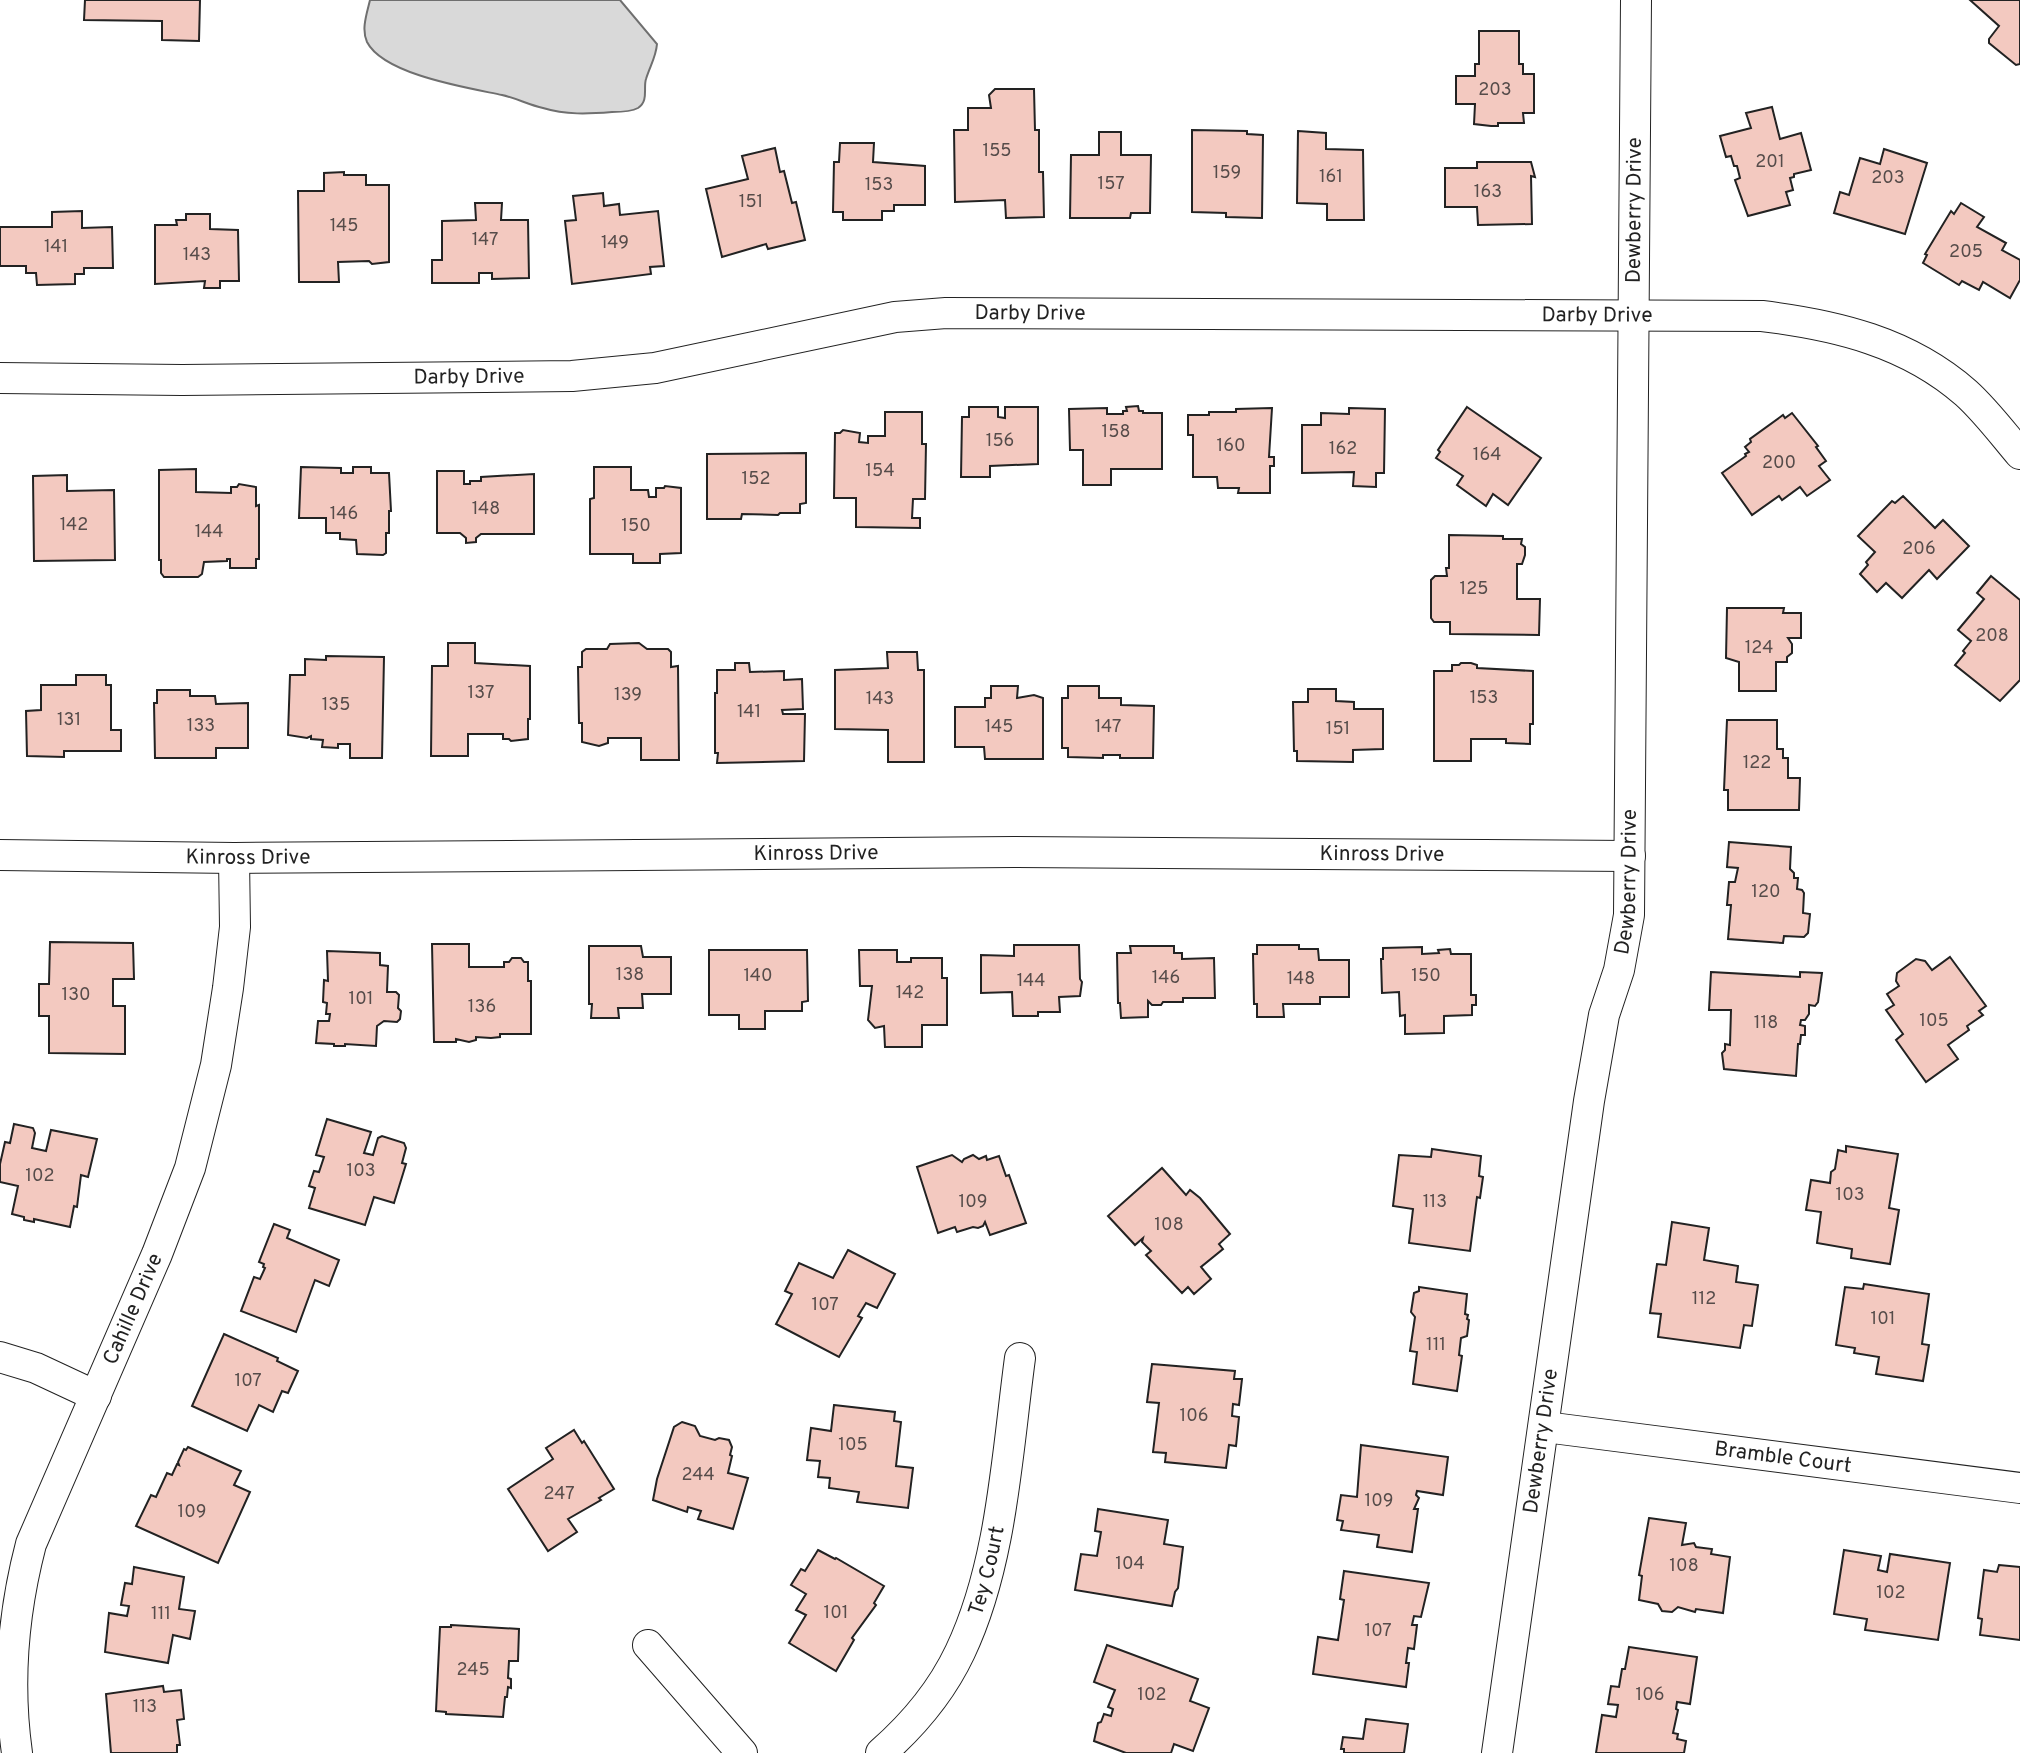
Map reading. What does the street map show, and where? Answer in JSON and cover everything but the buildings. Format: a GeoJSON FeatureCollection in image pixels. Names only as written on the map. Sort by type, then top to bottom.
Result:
{"type":"FeatureCollection","features":[{"type":"Feature","properties":{"kind":"street","name":"Dewberry Drive"},"geometry":{"type":"LineString","coordinates":[[1497,1753],[1589,1101],[1604,1015],[1619,970],[1629,915],[1636,0]]}},
{"type":"Feature","properties":{"kind":"street","name":"Darby Drive"},"geometry":{"type":"LineString","coordinates":[[0,378],[182,380],[572,376],[655,368],[895,317],[946,313],[1762,316],[1802,321],[1874,339],[1909,354],[1940,372],[1969,395],[2020,454]]}},
{"type":"Feature","properties":{"kind":"street","name":"Kinross Drive"},"geometry":{"type":"LineString","coordinates":[[0,855],[234,858],[1014,852],[1630,856]]}},
{"type":"Feature","properties":{"kind":"street","name":"Cahille Drive"},"geometry":{"type":"LineString","coordinates":[[17,1753],[12,1718],[12,1674],[14,1628],[21,1582],[31,1544],[96,1396],[190,1168],[204,1118],[229,988],[235,927],[234,858]]}},
{"type":"Feature","properties":{"kind":"street"},"geometry":{"type":"LineString","coordinates":[[0,1357],[36,1368],[96,1396]]}},
{"type":"Feature","properties":{"kind":"street","name":"Tey Court"},"geometry":{"type":"LineString","coordinates":[[881,1753],[914,1721],[937,1690],[959,1654],[976,1615],[988,1576],[996,1533],[1020,1358]]}},
{"type":"Feature","properties":{"kind":"street","name":"Bramble Court"},"geometry":{"type":"LineString","coordinates":[[1545,1427],[2020,1488]]}},
{"type":"Feature","properties":{"kind":"street"},"geometry":{"type":"LineString","coordinates":[[648,1645],[743,1753]]}},
{"type":"Feature","properties":{"kind":"shaded area"},"geometry":{"type":"Polygon","coordinates":[[[370,0],[620,0],[657,44],[646,79],[645,98],[638,108],[625,112],[560,112],[408,71],[376,53],[367,42],[365,26],[370,0]]]}}]}
